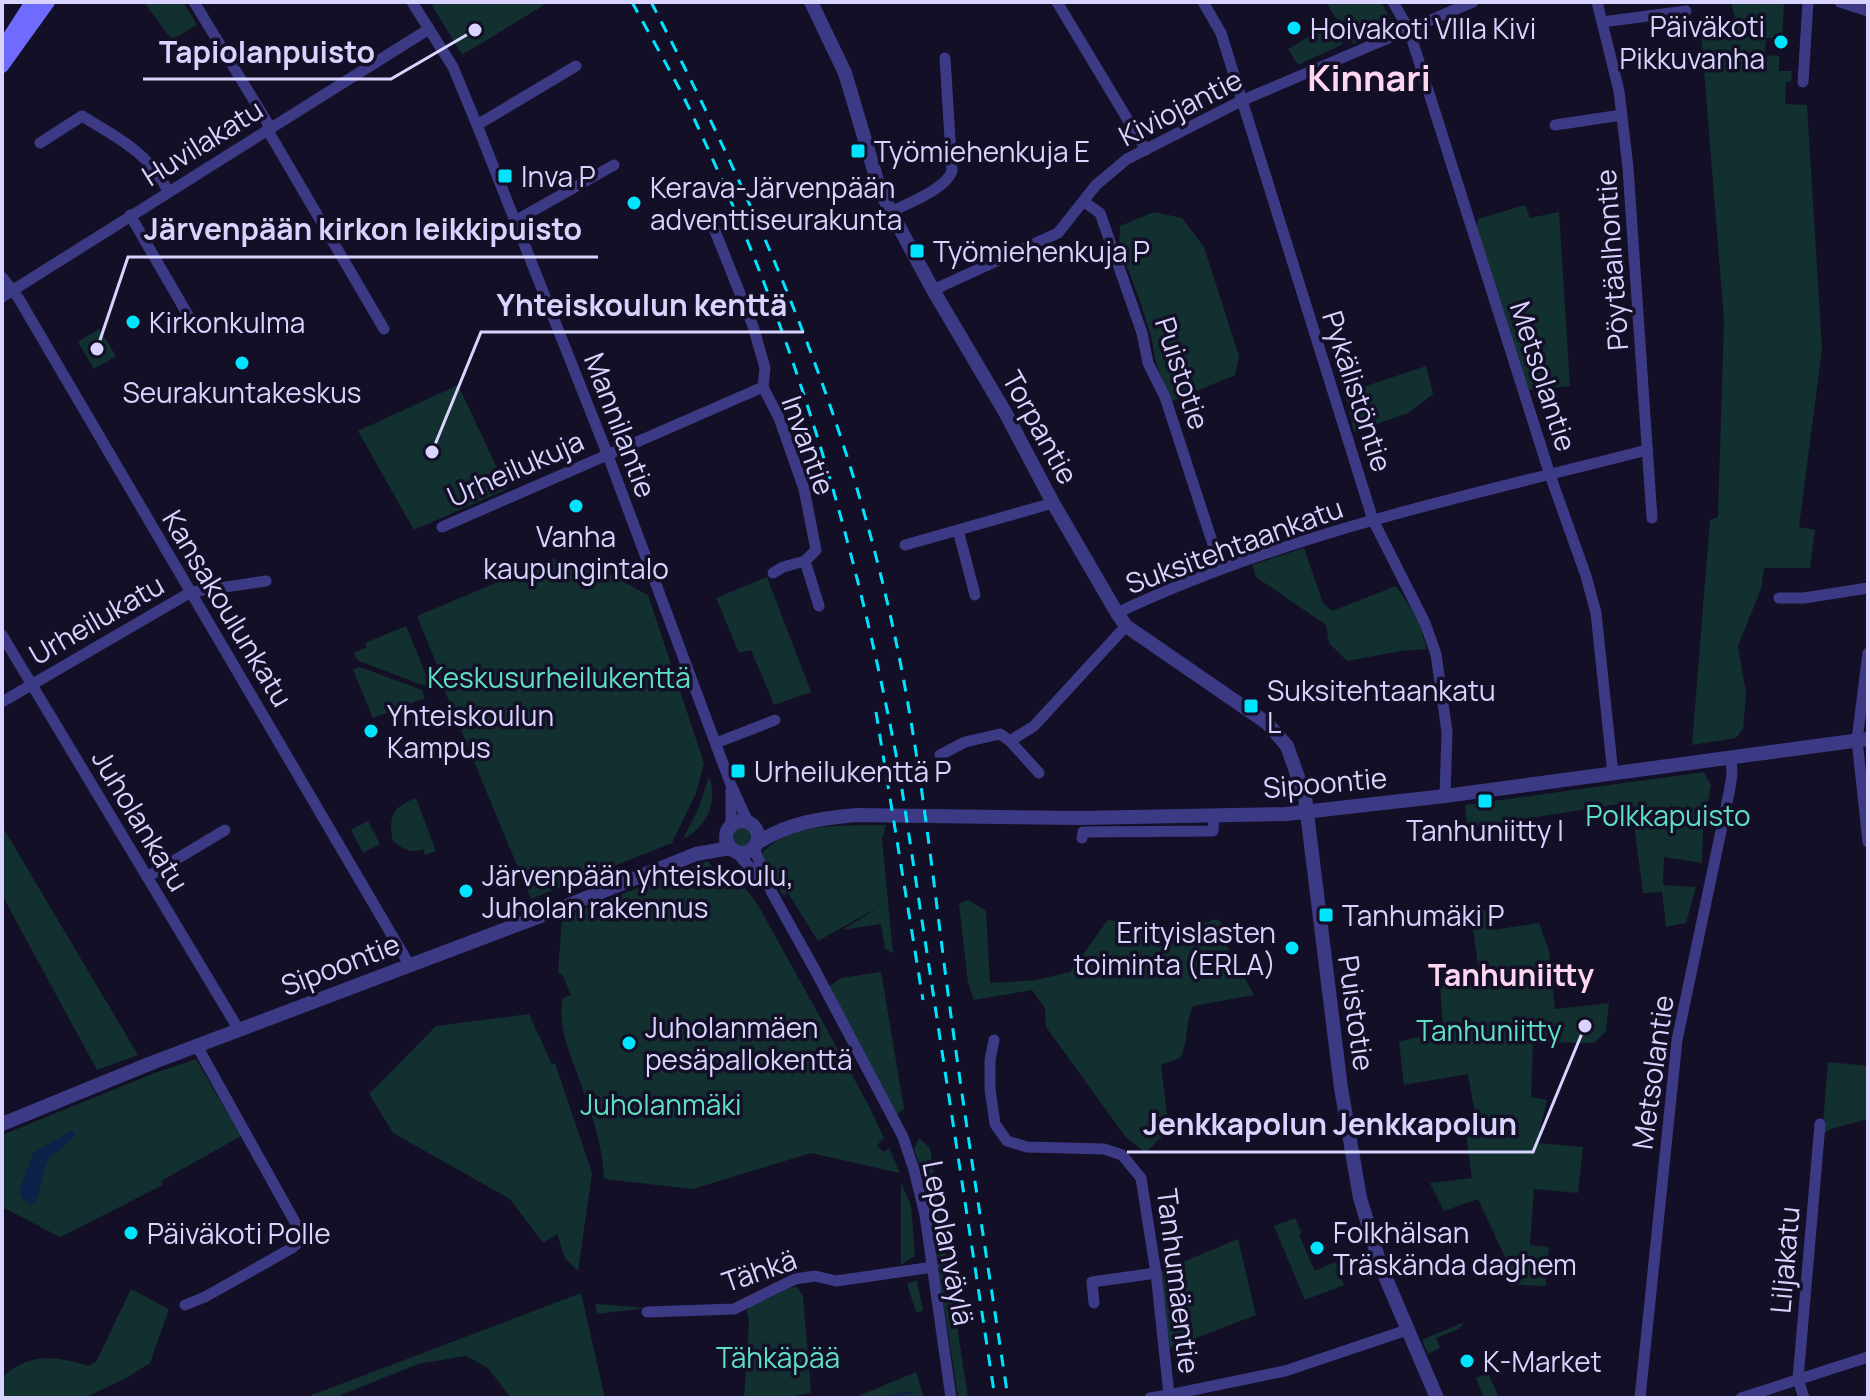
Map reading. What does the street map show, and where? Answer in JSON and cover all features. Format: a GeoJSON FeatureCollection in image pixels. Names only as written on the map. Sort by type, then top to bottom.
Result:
{"type":"FeatureCollection","features":[{"type":"Feature","properties":{"kind":"main road"},"geometry":{"type":"LineString","coordinates":[[2,49],[32,2]]}},
{"type":"Feature","properties":{"kind":"main road"},"geometry":{"type":"LineString","coordinates":[[2,66],[48,2]]}},
{"type":"Feature","properties":{"kind":"street"},"geometry":{"type":"LineString","coordinates":[[194,2],[384,329]]}},
{"type":"Feature","properties":{"kind":"street","name":"Mannilantie"},"geometry":{"type":"LineString","coordinates":[[412,2],[453,67],[477,125],[607,453],[731,785],[751,824]]}},
{"type":"Feature","properties":{"kind":"street","name":"Torpantie"},"geometry":{"type":"LineString","coordinates":[[811,2],[837,53],[879,187],[891,212],[1122,620],[1267,723],[1287,746],[1305,797],[1307,812]]}},
{"type":"Feature","properties":{"kind":"street"},"geometry":{"type":"LineString","coordinates":[[1057,2],[1146,150]]}},
{"type":"Feature","properties":{"kind":"street","name":"Pykälistöntie"},"geometry":{"type":"LineString","coordinates":[[1203,2],[1221,33],[1373,520],[1425,623],[1436,654],[1447,732],[1445,796]]}},
{"type":"Feature","properties":{"kind":"street","name":"Metsolantie"},"geometry":{"type":"LineString","coordinates":[[1393,2],[1409,30],[1550,475],[1586,576],[1596,613],[1613,774]]}},
{"type":"Feature","properties":{"kind":"street","name":"Kiviojantie"},"geometry":{"type":"LineString","coordinates":[[933,290],[1058,233],[1109,173],[1127,159],[1241,101],[1473,2]]}},
{"type":"Feature","properties":{"kind":"street","name":"Pöytäalhontie"},"geometry":{"type":"LineString","coordinates":[[1597,2],[1622,115],[1639,295],[1652,518]]}},
{"type":"Feature","properties":{"kind":"street"},"geometry":{"type":"LineString","coordinates":[[1803,82],[1808,2]]}},
{"type":"Feature","properties":{"kind":"street"},"geometry":{"type":"LineString","coordinates":[[1840,2],[1868,11]]}},
{"type":"Feature","properties":{"kind":"street"},"geometry":{"type":"LineString","coordinates":[[1602,22],[1686,11]]}},
{"type":"Feature","properties":{"kind":"street","name":"Huvilakatu"},"geometry":{"type":"LineString","coordinates":[[7,293],[429,29]]}},
{"type":"Feature","properties":{"kind":"street"},"geometry":{"type":"LineString","coordinates":[[891,212],[949,178],[952,171],[945,58]]}},
{"type":"Feature","properties":{"kind":"street"},"geometry":{"type":"LineString","coordinates":[[477,125],[576,66]]}},
{"type":"Feature","properties":{"kind":"street"},"geometry":{"type":"LineString","coordinates":[[1555,125],[1622,115]]}},
{"type":"Feature","properties":{"kind":"street"},"geometry":{"type":"LineString","coordinates":[[40,143],[82,116],[151,163],[168,191]]}},
{"type":"Feature","properties":{"kind":"street"},"geometry":{"type":"LineString","coordinates":[[515,221],[614,165]]}},
{"type":"Feature","properties":{"kind":"street","name":"Puistotie"},"geometry":{"type":"LineString","coordinates":[[1084,202],[1100,213],[1142,333],[1148,363],[1165,397],[1221,569]]}},
{"type":"Feature","properties":{"kind":"street"},"geometry":{"type":"LineString","coordinates":[[130,215],[196,329]]}},
{"type":"Feature","properties":{"kind":"street","name":"Invantie"},"geometry":{"type":"LineString","coordinates":[[711,221],[753,326],[765,368],[763,387],[779,418],[804,489],[816,550],[805,561]]}},
{"type":"Feature","properties":{"kind":"street","name":"Kansakoulunkatu"},"geometry":{"type":"LineString","coordinates":[[2,277],[7,293],[191,592],[410,966]]}},
{"type":"Feature","properties":{"kind":"street"},"geometry":{"type":"LineString","coordinates":[[607,453],[763,387]]}},
{"type":"Feature","properties":{"kind":"street","name":"Suksitehtaankatu"},"geometry":{"type":"LineString","coordinates":[[1122,620],[1176,585],[1221,569],[1373,520],[1647,450]]}},
{"type":"Feature","properties":{"kind":"street","name":"Urheilukuja"},"geometry":{"type":"LineString","coordinates":[[442,527],[607,453]]}},
{"type":"Feature","properties":{"kind":"street"},"geometry":{"type":"LineString","coordinates":[[905,545],[1053,503]]}},
{"type":"Feature","properties":{"kind":"street"},"geometry":{"type":"LineString","coordinates":[[958,530],[975,595]]}},
{"type":"Feature","properties":{"kind":"street"},"geometry":{"type":"LineString","coordinates":[[773,573],[805,561],[819,606]]}},
{"type":"Feature","properties":{"kind":"street","name":"Urheilukatu"},"geometry":{"type":"LineString","coordinates":[[2,702],[191,592],[266,581]]}},
{"type":"Feature","properties":{"kind":"street"},"geometry":{"type":"LineString","coordinates":[[1779,598],[1804,598],[1868,588]]}},
{"type":"Feature","properties":{"kind":"street"},"geometry":{"type":"LineString","coordinates":[[1010,741],[1034,726],[1122,620]]}},
{"type":"Feature","properties":{"kind":"street","name":"Juholankatu"},"geometry":{"type":"LineString","coordinates":[[2,635],[239,1030]]}},
{"type":"Feature","properties":{"kind":"street"},"geometry":{"type":"LineString","coordinates":[[1868,653],[1862,740],[1868,842]]}},
{"type":"Feature","properties":{"kind":"street"},"geometry":{"type":"LineString","coordinates":[[716,743],[775,720]]}},
{"type":"Feature","properties":{"kind":"street"},"geometry":{"type":"LineString","coordinates":[[940,755],[965,742],[1000,734],[1039,773]]}},
{"type":"Feature","properties":{"kind":"street","name":"Sipoontie"},"geometry":{"type":"LineString","coordinates":[[755,845],[784,828],[821,818],[857,815],[1080,818],[1307,812],[1862,740]]}},
{"type":"Feature","properties":{"kind":"street","name":"Metsolantie"},"geometry":{"type":"LineString","coordinates":[[1640,1398],[1677,1040],[1730,784],[1731,757]]}},
{"type":"Feature","properties":{"kind":"street","name":"Mannilantie"},"geometry":{"type":"LineString","coordinates":[[729,829],[731,785]]}},
{"type":"Feature","properties":{"kind":"street","name":"Puistotie"},"geometry":{"type":"LineString","coordinates":[[1307,812],[1350,1149],[1371,1237],[1437,1398]]}},
{"type":"Feature","properties":{"kind":"street"},"geometry":{"type":"LineString","coordinates":[[1082,838],[1083,832],[1213,831],[1214,815]]}},
{"type":"Feature","properties":{"kind":"street"},"geometry":{"type":"LineString","coordinates":[[736,822],[751,824],[758,837],[755,845],[749,852],[733,850],[726,837],[729,829],[736,822]]}},
{"type":"Feature","properties":{"kind":"street","name":"Sipoontie"},"geometry":{"type":"LineString","coordinates":[[751,824],[784,828]]}},
{"type":"Feature","properties":{"kind":"street","name":"Sipoontie"},"geometry":{"type":"LineString","coordinates":[[696,854],[729,829]]}},
{"type":"Feature","properties":{"kind":"street"},"geometry":{"type":"LineString","coordinates":[[147,877],[225,830]]}},
{"type":"Feature","properties":{"kind":"street","name":"Lepolanväylä"},"geometry":{"type":"LineString","coordinates":[[755,845],[771,891],[903,1137],[921,1197],[951,1398]]}},
{"type":"Feature","properties":{"kind":"street","name":"Sipoontie"},"geometry":{"type":"LineString","coordinates":[[2,1124],[696,854],[733,850]]}},
{"type":"Feature","properties":{"kind":"street","name":"Lepolanväylä"},"geometry":{"type":"LineString","coordinates":[[733,850],[771,891]]}},
{"type":"Feature","properties":{"kind":"street","name":"Tanhumäentie"},"geometry":{"type":"LineString","coordinates":[[994,1040],[990,1089],[995,1124],[1007,1141],[1027,1147],[1104,1149],[1122,1155],[1131,1162],[1141,1178],[1156,1273],[1169,1395],[1285,1371],[1407,1330]]}},
{"type":"Feature","properties":{"kind":"street"},"geometry":{"type":"LineString","coordinates":[[185,1305],[292,1248],[298,1243],[301,1233],[197,1046]]}},
{"type":"Feature","properties":{"kind":"street","name":"Liljakatu"},"geometry":{"type":"LineString","coordinates":[[1804,1398],[1798,1379],[1820,1124]]}},
{"type":"Feature","properties":{"kind":"street","name":"Tähkä"},"geometry":{"type":"LineString","coordinates":[[647,1312],[734,1309],[795,1279],[815,1276],[836,1281],[933,1267]]}},
{"type":"Feature","properties":{"kind":"street"},"geometry":{"type":"LineString","coordinates":[[1094,1303],[1092,1282],[1156,1273]]}},
{"type":"Feature","properties":{"kind":"street"},"geometry":{"type":"LineString","coordinates":[[1741,1398],[1868,1357]]}},
{"type":"Feature","properties":{"kind":"street"},"geometry":{"type":"LineString","coordinates":[[1150,1398],[1169,1395]]}},
{"type":"Feature","properties":{"kind":"green space"},"geometry":{"type":"Polygon","coordinates":[[[144,2],[183,2],[197,25],[172,40],[144,2]]]}},
{"type":"Feature","properties":{"kind":"green space"},"geometry":{"type":"Polygon","coordinates":[[[430,2],[485,2],[488,5],[493,2],[549,2],[462,55],[430,2]]]}},
{"type":"Feature","properties":{"kind":"green space"},"geometry":{"type":"Polygon","coordinates":[[[1326,2],[1381,2],[1390,18],[1382,33],[1352,44],[1326,2]]]}},
{"type":"Feature","properties":{"kind":"green space"},"geometry":{"type":"Polygon","coordinates":[[[1731,2],[1784,2],[1782,38],[1766,38],[1765,55],[1779,56],[1779,71],[1792,71],[1791,82],[1786,82],[1785,104],[1807,105],[1822,349],[1799,527],[1815,530],[1810,568],[1764,568],[1761,589],[1738,646],[1746,693],[1743,729],[1736,738],[1692,745],[1710,520],[1718,517],[1724,321],[1700,19],[1735,18],[1731,2]]]}},
{"type":"Feature","properties":{"kind":"green space"},"geometry":{"type":"Polygon","coordinates":[[[1330,24],[1343,44],[1298,65],[1288,49],[1330,24]]]}},
{"type":"Feature","properties":{"kind":"green space"},"geometry":{"type":"Polygon","coordinates":[[[1525,205],[1530,218],[1559,212],[1570,386],[1528,390],[1476,229],[1478,219],[1525,205]]]}},
{"type":"Feature","properties":{"kind":"green space"},"geometry":{"type":"Polygon","coordinates":[[[1154,212],[1182,218],[1204,247],[1239,356],[1235,375],[1170,402],[1141,304],[1119,245],[1120,226],[1154,212]]]}},
{"type":"Feature","properties":{"kind":"green space"},"geometry":{"type":"Polygon","coordinates":[[[99,329],[116,356],[94,369],[78,342],[99,329]]]}},
{"type":"Feature","properties":{"kind":"green space"},"geometry":{"type":"Polygon","coordinates":[[[1426,366],[1433,394],[1408,413],[1354,432],[1345,393],[1426,366]]]}},
{"type":"Feature","properties":{"kind":"green space"},"geometry":{"type":"Polygon","coordinates":[[[458,385],[507,489],[414,530],[358,431],[458,385]]]}},
{"type":"Feature","properties":{"kind":"green space"},"geometry":{"type":"Polygon","coordinates":[[[1304,548],[1323,603],[1332,611],[1396,586],[1418,619],[1427,649],[1347,661],[1329,643],[1326,625],[1256,577],[1252,565],[1304,548]]]}},
{"type":"Feature","properties":{"kind":"green space","name":"Keskusurheilukenttä"},"geometry":{"type":"Polygon","coordinates":[[[553,559],[604,571],[648,595],[704,763],[696,793],[672,843],[531,899],[436,670],[437,665],[417,616],[553,559]]]}},
{"type":"Feature","properties":{"kind":"green space"},"geometry":{"type":"Polygon","coordinates":[[[767,577],[811,692],[774,705],[751,650],[739,653],[716,598],[767,577]]]}},
{"type":"Feature","properties":{"kind":"green space"},"geometry":{"type":"Polygon","coordinates":[[[406,626],[432,689],[357,660],[354,653],[367,647],[365,643],[406,626]]]}},
{"type":"Feature","properties":{"kind":"green space"},"geometry":{"type":"Polygon","coordinates":[[[360,667],[422,690],[425,698],[373,718],[353,670],[360,667]]]}},
{"type":"Feature","properties":{"kind":"green space","name":"Polkkapuisto"},"geometry":{"type":"Polygon","coordinates":[[[1704,772],[1711,785],[1703,829],[1702,863],[1664,857],[1663,885],[1696,887],[1686,923],[1666,927],[1662,892],[1643,893],[1631,802],[1467,828],[1465,805],[1704,772]]]}},
{"type":"Feature","properties":{"kind":"green space"},"geometry":{"type":"Polygon","coordinates":[[[709,777],[712,796],[708,813],[698,828],[683,839],[699,807],[709,777]]]}},
{"type":"Feature","properties":{"kind":"green space"},"geometry":{"type":"Polygon","coordinates":[[[416,798],[436,851],[425,855],[423,849],[410,851],[393,841],[394,814],[402,805],[416,798]]]}},
{"type":"Feature","properties":{"kind":"green space"},"geometry":{"type":"Polygon","coordinates":[[[368,821],[380,844],[363,853],[351,830],[368,821]]]}},
{"type":"Feature","properties":{"kind":"green space"},"geometry":{"type":"Polygon","coordinates":[[[886,825],[882,839],[893,953],[885,949],[881,924],[842,930],[884,904],[818,941],[788,893],[783,895],[763,865],[763,852],[775,842],[804,830],[886,825]]]}},
{"type":"Feature","properties":{"kind":"green space"},"geometry":{"type":"Polygon","coordinates":[[[2,826],[138,1055],[97,1070],[2,895],[2,826]]]}},
{"type":"Feature","properties":{"kind":"green space"},"geometry":{"type":"Polygon","coordinates":[[[742,827],[749,830],[752,837],[749,844],[742,847],[735,844],[732,837],[735,830],[742,827]]]}},
{"type":"Feature","properties":{"kind":"green space","name":"Juholanmäki"},"geometry":{"type":"Polygon","coordinates":[[[708,861],[742,885],[758,905],[868,1104],[884,1138],[877,1145],[883,1152],[889,1148],[900,1173],[811,1153],[693,1189],[604,1179],[595,1127],[563,1028],[563,998],[571,995],[562,974],[558,973],[562,917],[708,861]]]}},
{"type":"Feature","properties":{"kind":"green space"},"geometry":{"type":"Polygon","coordinates":[[[968,900],[986,911],[990,983],[1036,980],[1070,972],[1108,920],[1145,924],[1166,938],[1190,936],[1202,924],[1216,919],[1231,929],[1226,945],[1254,995],[1193,1006],[1180,1058],[1161,1065],[1169,1130],[1145,1153],[1125,1136],[1046,1027],[1045,1008],[1032,990],[974,1000],[968,983],[959,904],[968,900]]]}},
{"type":"Feature","properties":{"kind":"green space","name":"Tanhuniitty"},"geometry":{"type":"Polygon","coordinates":[[[1488,910],[1492,930],[1539,923],[1549,951],[1555,1009],[1609,1003],[1606,1031],[1594,1043],[1533,1042],[1531,1097],[1547,1100],[1537,1143],[1583,1147],[1578,1193],[1534,1189],[1530,1245],[1549,1247],[1546,1286],[1518,1285],[1478,1199],[1444,1211],[1430,1183],[1472,1178],[1466,1134],[1478,1132],[1468,1074],[1404,1085],[1399,1042],[1443,1030],[1440,986],[1480,980],[1471,914],[1488,910]]]}},
{"type":"Feature","properties":{"kind":"green space"},"geometry":{"type":"Polygon","coordinates":[[[881,972],[904,1109],[896,1115],[828,987],[841,978],[881,972]]]}},
{"type":"Feature","properties":{"kind":"green space"},"geometry":{"type":"Polygon","coordinates":[[[529,1014],[552,1064],[555,1063],[592,1173],[578,1271],[565,1258],[557,1234],[543,1243],[510,1199],[393,1133],[369,1094],[436,1026],[529,1014]]]}},
{"type":"Feature","properties":{"kind":"green space"},"geometry":{"type":"Polygon","coordinates":[[[196,1059],[241,1136],[161,1181],[163,1185],[60,1237],[2,1207],[2,1135],[196,1059]]]}},
{"type":"Feature","properties":{"kind":"green space"},"geometry":{"type":"Polygon","coordinates":[[[1828,1062],[1868,1066],[1868,1119],[1830,1129],[1822,1135],[1828,1062]]]}},
{"type":"Feature","properties":{"kind":"green space"},"geometry":{"type":"Polygon","coordinates":[[[919,1138],[930,1148],[968,1398],[958,1398],[925,1180],[914,1149],[919,1138]]]}},
{"type":"Feature","properties":{"kind":"green space"},"geometry":{"type":"Polygon","coordinates":[[[901,1183],[911,1205],[915,1256],[901,1265],[901,1183]]]}},
{"type":"Feature","properties":{"kind":"green space"},"geometry":{"type":"Polygon","coordinates":[[[1295,1218],[1315,1271],[1335,1262],[1344,1285],[1305,1300],[1274,1226],[1295,1218]]]}},
{"type":"Feature","properties":{"kind":"green space"},"geometry":{"type":"Polygon","coordinates":[[[1238,1239],[1256,1315],[1167,1349],[1161,1271],[1238,1239]]]}},
{"type":"Feature","properties":{"kind":"green space"},"geometry":{"type":"Polygon","coordinates":[[[917,1280],[923,1311],[916,1312],[907,1284],[917,1280]]]}},
{"type":"Feature","properties":{"kind":"green space","name":"Tähkäpää"},"geometry":{"type":"Polygon","coordinates":[[[797,1287],[803,1296],[811,1393],[782,1398],[744,1398],[747,1311],[797,1287]]]}},
{"type":"Feature","properties":{"kind":"green space"},"geometry":{"type":"Polygon","coordinates":[[[131,1289],[169,1309],[150,1363],[125,1379],[83,1398],[2,1398],[2,1378],[32,1360],[65,1360],[88,1366],[96,1362],[131,1289]]]}},
{"type":"Feature","properties":{"kind":"green space"},"geometry":{"type":"Polygon","coordinates":[[[581,1293],[605,1398],[511,1398],[488,1368],[466,1356],[418,1364],[339,1398],[304,1398],[581,1293]]]}},
{"type":"Feature","properties":{"kind":"green space"},"geometry":{"type":"Polygon","coordinates":[[[595,1304],[647,1308],[597,1314],[595,1304]]]}},
{"type":"Feature","properties":{"kind":"green space"},"geometry":{"type":"Polygon","coordinates":[[[1464,1322],[1459,1329],[1436,1338],[1440,1348],[1428,1354],[1422,1340],[1464,1322]]]}},
{"type":"Feature","properties":{"kind":"green space"},"geometry":{"type":"Polygon","coordinates":[[[916,1372],[924,1398],[845,1398],[856,1397],[916,1372]]]}},
{"type":"Feature","properties":{"kind":"green space"},"geometry":{"type":"Polygon","coordinates":[[[1488,1373],[1499,1398],[1484,1398],[1476,1378],[1488,1373]]]}},
{"type":"Feature","properties":{"kind":"water"},"geometry":{"type":"Polygon","coordinates":[[[73,1130],[76,1133],[73,1137],[48,1162],[38,1196],[31,1205],[23,1199],[19,1190],[34,1152],[73,1130]]]}},
{"type":"Feature","properties":{"kind":"waterway"},"geometry":{"type":"LineString","coordinates":[[884,1398],[913,1392]]}},
{"type":"Feature","properties":{"kind":"railway"},"geometry":{"type":"LineString","coordinates":[[632,2],[690,109],[764,282],[819,441],[842,522],[899,770],[995,1398]]}},
{"type":"Feature","properties":{"kind":"railway"},"geometry":{"type":"LineString","coordinates":[[651,2],[723,146],[787,292],[843,443],[886,597],[915,748],[1008,1398]]}},
{"type":"Feature","properties":{"kind":"railway"},"geometry":{"type":"LineString","coordinates":[[876,712],[923,1000]]}},
{"type":"Feature","properties":{"kind":"place","name":"Hoivakoti VIlla Kivi"},"geometry":{"type":"Point","coordinates":[1294,28]}},
{"type":"Feature","properties":{"kind":"place","name":"Tapiolanpuisto"},"geometry":{"type":"Point","coordinates":[475,30]}},
{"type":"Feature","properties":{"kind":"place","name":"Päiväkoti Pikkuvanha"},"geometry":{"type":"Point","coordinates":[1781,42]}},
{"type":"Feature","properties":{"kind":"place","name":"Työmiehenkuja E"},"geometry":{"type":"Point","coordinates":[858,151]}},
{"type":"Feature","properties":{"kind":"place","name":"Inva P"},"geometry":{"type":"Point","coordinates":[505,176]}},
{"type":"Feature","properties":{"kind":"place","name":"Kerava-Järvenpään adventtiseurakunta"},"geometry":{"type":"Point","coordinates":[634,203]}},
{"type":"Feature","properties":{"kind":"place","name":"Työmiehenkuja P"},"geometry":{"type":"Point","coordinates":[917,251]}},
{"type":"Feature","properties":{"kind":"place","name":"Kirkonkulma"},"geometry":{"type":"Point","coordinates":[133,322]}},
{"type":"Feature","properties":{"kind":"place","name":"Järvenpään kirkon leikkipuisto"},"geometry":{"type":"Point","coordinates":[97,349]}},
{"type":"Feature","properties":{"kind":"place","name":"Seurakuntakeskus"},"geometry":{"type":"Point","coordinates":[242,363]}},
{"type":"Feature","properties":{"kind":"place","name":"Yhteiskoulun kenttä"},"geometry":{"type":"Point","coordinates":[432,452]}},
{"type":"Feature","properties":{"kind":"place","name":"Vanha kaupungintalo"},"geometry":{"type":"Point","coordinates":[576,506]}},
{"type":"Feature","properties":{"kind":"place","name":"Suksitehtaankatu L"},"geometry":{"type":"Point","coordinates":[1251,706]}},
{"type":"Feature","properties":{"kind":"place","name":"Yhteiskoulun Kampus"},"geometry":{"type":"Point","coordinates":[371,731]}},
{"type":"Feature","properties":{"kind":"place","name":"Urheilukenttä P"},"geometry":{"type":"Point","coordinates":[738,771]}},
{"type":"Feature","properties":{"kind":"place","name":"Tanhuniitty I"},"geometry":{"type":"Point","coordinates":[1485,801]}},
{"type":"Feature","properties":{"kind":"place","name":"Järvenpään yhteiskoulu, Juholan rakennus"},"geometry":{"type":"Point","coordinates":[466,891]}},
{"type":"Feature","properties":{"kind":"place","name":"Tanhumäki P"},"geometry":{"type":"Point","coordinates":[1326,915]}},
{"type":"Feature","properties":{"kind":"place","name":"Erityislasten toiminta (ERLA)"},"geometry":{"type":"Point","coordinates":[1292,948]}},
{"type":"Feature","properties":{"kind":"place","name":"Jenkkapolun Jenkkapolun"},"geometry":{"type":"Point","coordinates":[1585,1026]}},
{"type":"Feature","properties":{"kind":"place","name":"Juholanmäen pesäpallokenttä"},"geometry":{"type":"Point","coordinates":[629,1043]}},
{"type":"Feature","properties":{"kind":"place","name":"Päiväkoti Polle"},"geometry":{"type":"Point","coordinates":[131,1233]}},
{"type":"Feature","properties":{"kind":"place","name":"Folkhälsan Träskända daghem"},"geometry":{"type":"Point","coordinates":[1317,1248]}},
{"type":"Feature","properties":{"kind":"place","name":"K-Market"},"geometry":{"type":"Point","coordinates":[1467,1361]}},
{"type":"Feature","properties":{"kind":"district","name":"Kinnari"},"geometry":{"type":"Point","coordinates":[1369,77]}},
{"type":"Feature","properties":{"kind":"district","name":"Tanhuniitty"},"geometry":{"type":"Point","coordinates":[1511,974]}}]}
